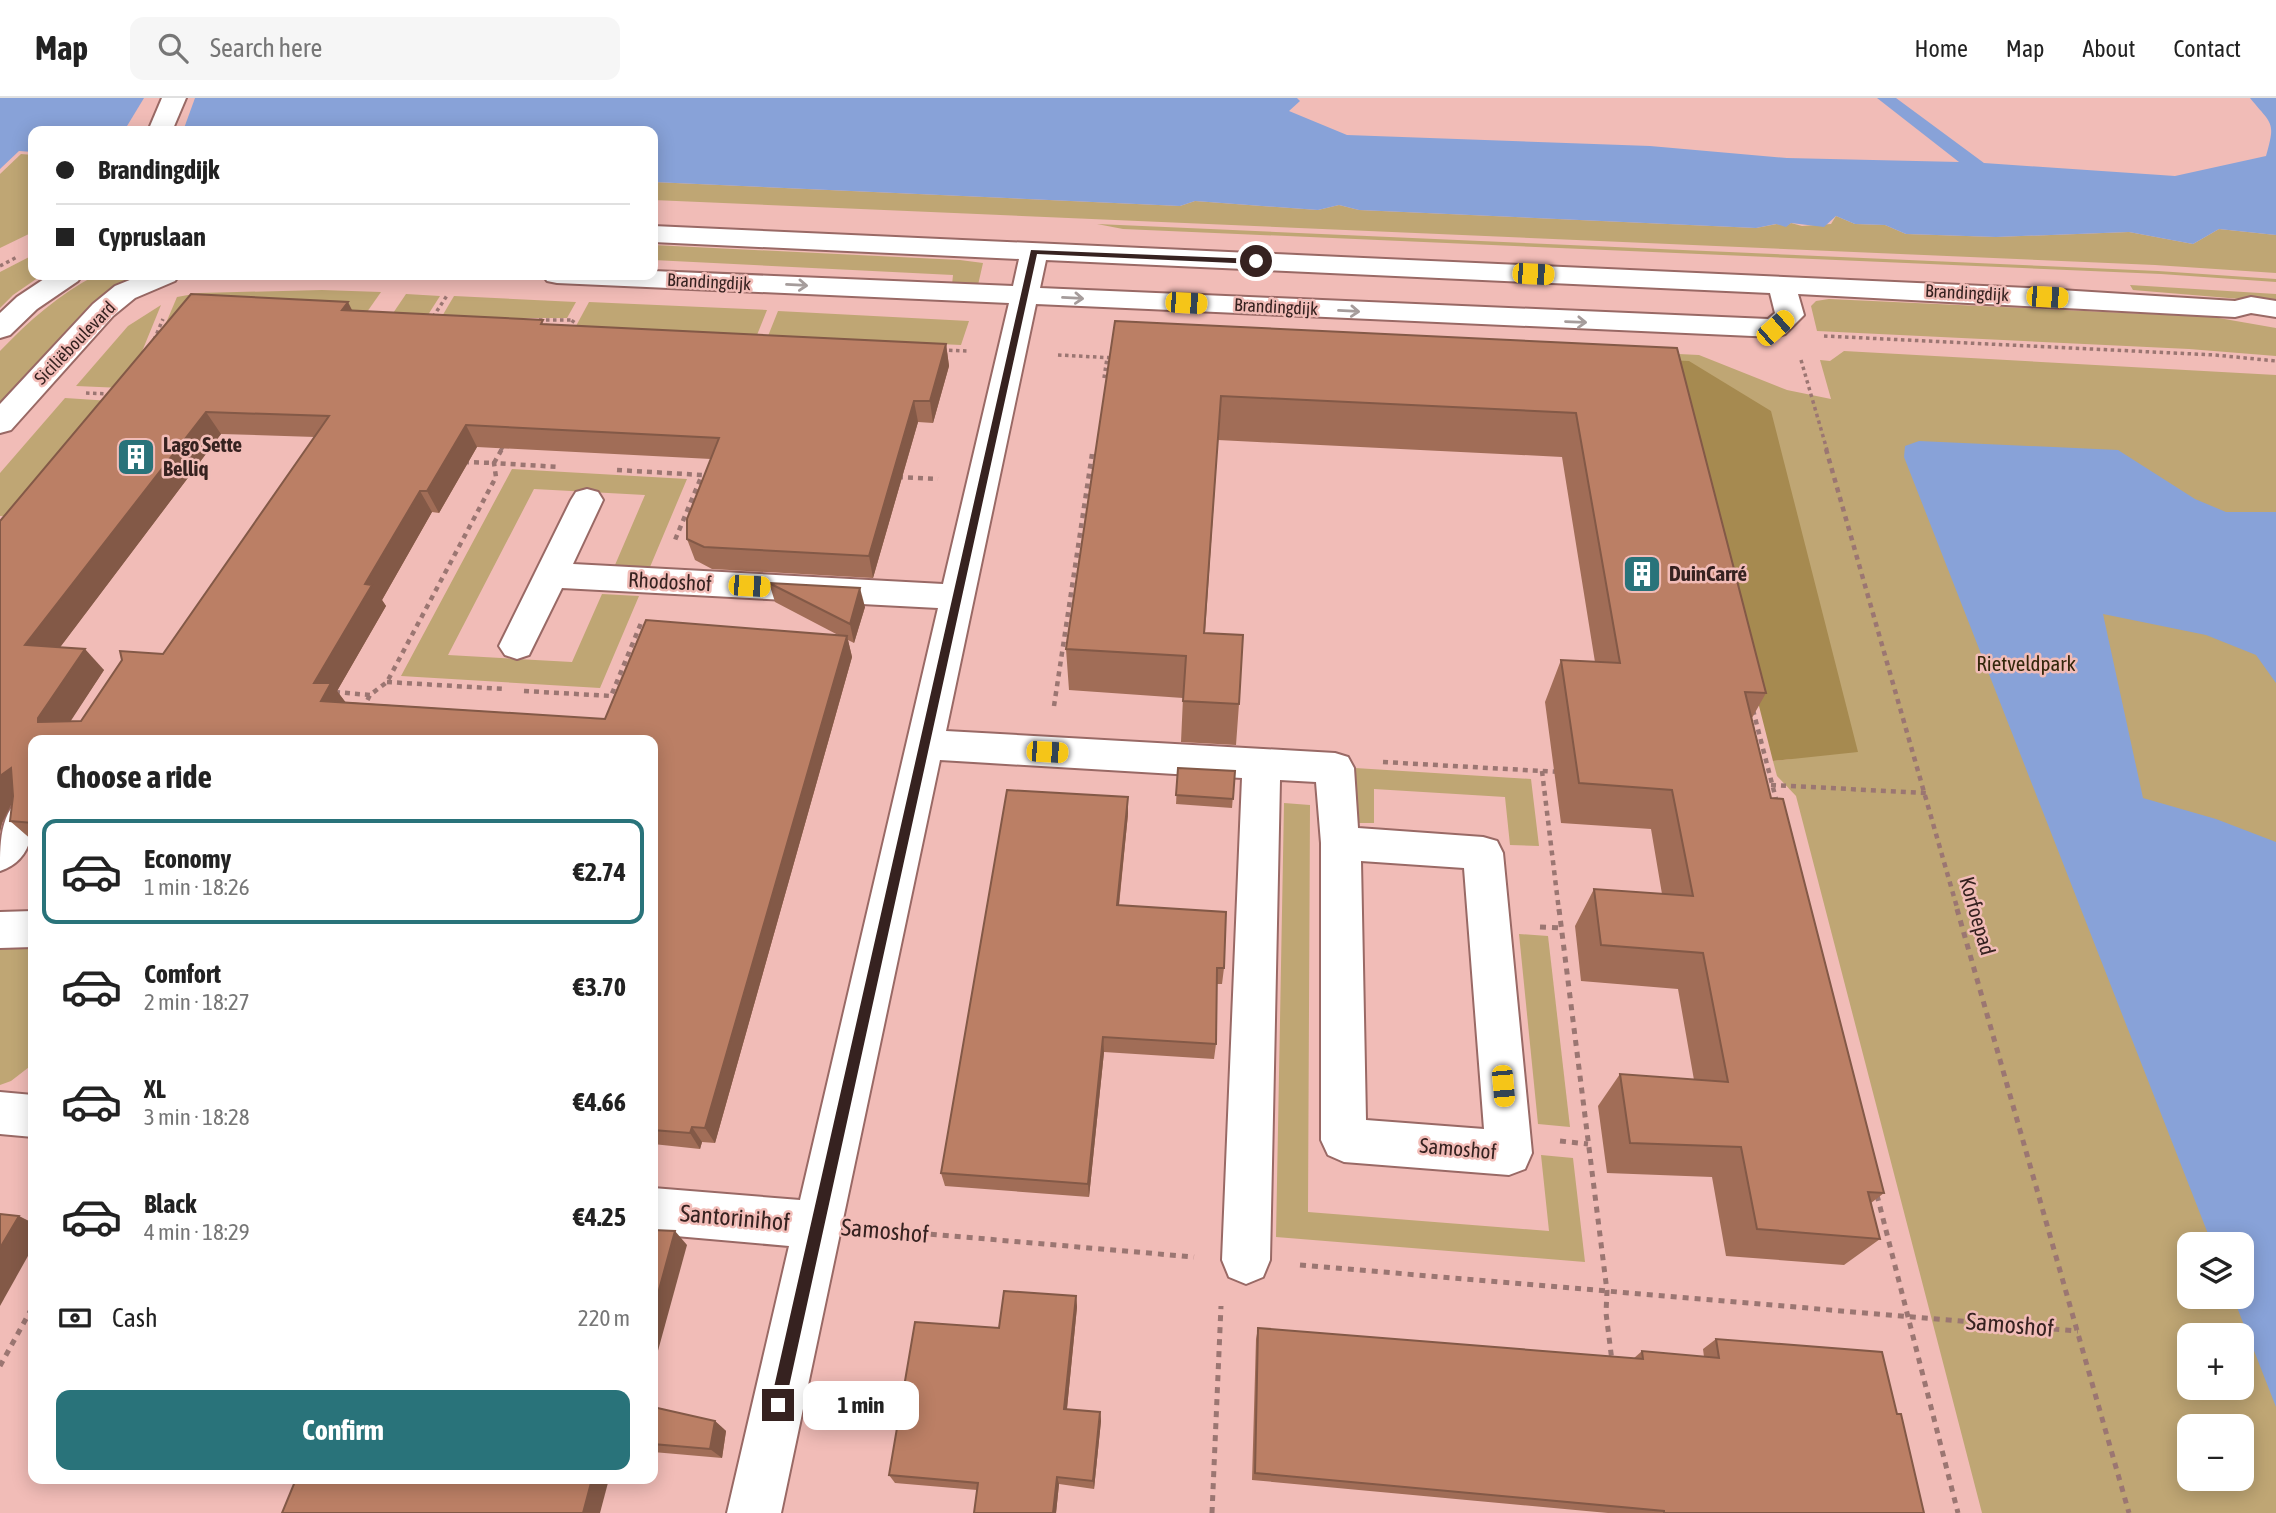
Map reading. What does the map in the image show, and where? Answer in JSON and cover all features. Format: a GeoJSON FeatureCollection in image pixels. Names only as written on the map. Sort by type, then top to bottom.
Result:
{"type":"FeatureCollection","features":[{"type":"Feature","properties":{"kind":"street"},"geometry":{"type":"LineString","coordinates":[[162,126],[174,98]]}},
{"type":"Feature","properties":{"kind":"street","name":"Brandingdijk"},"geometry":{"type":"LineString","coordinates":[[658,234],[2133,301],[2235,309],[2251,305],[2276,309]]}},
{"type":"Feature","properties":{"kind":"street"},"geometry":{"type":"LineString","coordinates":[[754,1513],[1034,252]]}},
{"type":"Feature","properties":{"kind":"street","name":"Brandingdijk"},"geometry":{"type":"LineString","coordinates":[[658,279],[1775,328],[1790,315],[1782,285]]}},
{"type":"Feature","properties":{"kind":"street"},"geometry":{"type":"LineString","coordinates":[[0,329],[27,303],[61,280]]}},
{"type":"Feature","properties":{"kind":"street","name":"Siciliëboulevard"},"geometry":{"type":"LineString","coordinates":[[0,423],[103,310],[125,292],[153,280]]}},
{"type":"Feature","properties":{"kind":"street","name":"Brandingdijk"},"geometry":{"type":"LineString","coordinates":[[2235,309],[2256,319],[2276,323]]}},
{"type":"Feature","properties":{"kind":"street"},"geometry":{"type":"LineString","coordinates":[[517,646],[587,500]]}},
{"type":"Feature","properties":{"kind":"street","name":"Rhodoshof"},"geometry":{"type":"LineString","coordinates":[[550,575],[957,597]]}},
{"type":"Feature","properties":{"kind":"street"},"geometry":{"type":"LineString","coordinates":[[924,744],[1335,768]]}},
{"type":"Feature","properties":{"kind":"street"},"geometry":{"type":"LineString","coordinates":[[1235,1260],[1261,764]]}},
{"type":"Feature","properties":{"kind":"street","name":"Samoshof"},"geometry":{"type":"LineString","coordinates":[[1335,768],[1336,811],[1341,843],[1344,1140],[1509,1153],[1483,853],[1341,843]]}},
{"type":"Feature","properties":{"kind":"street"},"geometry":{"type":"LineString","coordinates":[[0,855],[28,814]]}},
{"type":"Feature","properties":{"kind":"street"},"geometry":{"type":"LineString","coordinates":[[0,930],[28,929]]}},
{"type":"Feature","properties":{"kind":"street"},"geometry":{"type":"LineString","coordinates":[[0,1114],[28,1116]]}},
{"type":"Feature","properties":{"kind":"street","name":"Santorinihof"},"geometry":{"type":"LineString","coordinates":[[658,1211],[818,1225]]}},
{"type":"Feature","properties":{"kind":"path"},"geometry":{"type":"LineString","coordinates":[[153,344],[167,306],[161,280]]}},
{"type":"Feature","properties":{"kind":"path"},"geometry":{"type":"LineString","coordinates":[[443,321],[430,321],[448,294]]}},
{"type":"Feature","properties":{"kind":"path"},"geometry":{"type":"LineString","coordinates":[[534,320],[573,320],[567,331],[580,332]]}},
{"type":"Feature","properties":{"kind":"path"},"geometry":{"type":"LineString","coordinates":[[1815,344],[1823,336],[2216,355],[2276,361]]}},
{"type":"Feature","properties":{"kind":"path"},"geometry":{"type":"LineString","coordinates":[[942,350],[1121,358]]}},
{"type":"Feature","properties":{"kind":"path","name":"Korfoepad"},"geometry":{"type":"LineString","coordinates":[[1807,353],[1800,361],[1926,793],[2129,1513]]}},
{"type":"Feature","properties":{"kind":"path"},"geometry":{"type":"LineString","coordinates":[[1104,378],[1107,358]]}},
{"type":"Feature","properties":{"kind":"path"},"geometry":{"type":"LineString","coordinates":[[93,394],[120,395]]}},
{"type":"Feature","properties":{"kind":"path"},"geometry":{"type":"LineString","coordinates":[[455,461],[494,463],[507,439]]}},
{"type":"Feature","properties":{"kind":"path"},"geometry":{"type":"LineString","coordinates":[[1047,752],[1092,454]]}},
{"type":"Feature","properties":{"kind":"path"},"geometry":{"type":"LineString","coordinates":[[702,475],[712,467]]}},
{"type":"Feature","properties":{"kind":"path"},"geometry":{"type":"LineString","coordinates":[[888,477],[983,482]]}},
{"type":"Feature","properties":{"kind":"path"},"geometry":{"type":"LineString","coordinates":[[331,692],[370,695],[358,717]]}},
{"type":"Feature","properties":{"kind":"path"},"geometry":{"type":"LineString","coordinates":[[611,696],[614,708]]}},
{"type":"Feature","properties":{"kind":"path"},"geometry":{"type":"LineString","coordinates":[[1752,705],[1779,811]]}},
{"type":"Feature","properties":{"kind":"path"},"geometry":{"type":"LineString","coordinates":[[1335,768],[1351,760],[1569,773]]}},
{"type":"Feature","properties":{"kind":"path"},"geometry":{"type":"LineString","coordinates":[[1542,771],[1607,1291],[1606,1313],[1613,1366]]}},
{"type":"Feature","properties":{"kind":"path"},"geometry":{"type":"LineString","coordinates":[[1759,784],[1926,793]]}},
{"type":"Feature","properties":{"kind":"path"},"geometry":{"type":"LineString","coordinates":[[1571,1142],[1588,1144]]}},
{"type":"Feature","properties":{"kind":"path"},"geometry":{"type":"LineString","coordinates":[[1874,1183],[1958,1513]]}},
{"type":"Feature","properties":{"kind":"path","name":"Samoshof"},"geometry":{"type":"LineString","coordinates":[[818,1225],[2078,1331]]}},
{"type":"Feature","properties":{"kind":"path"},"geometry":{"type":"LineString","coordinates":[[1212,1513],[1235,1260]]}},
{"type":"Feature","properties":{"kind":"path"},"geometry":{"type":"LineString","coordinates":[[0,1366],[28,1315]]}},
{"type":"Feature","properties":{"kind":"green space"},"geometry":{"type":"Polygon","coordinates":[[[21,154],[28,155],[28,234],[0,248],[0,174],[21,154]]]}},
{"type":"Feature","properties":{"kind":"green space"},"geometry":{"type":"Polygon","coordinates":[[[658,182],[1180,206],[1195,201],[1318,210],[1339,205],[1359,210],[1756,228],[1777,224],[1786,226],[1791,223],[1802,226],[1831,224],[1836,216],[1855,224],[1885,225],[1906,234],[1996,237],[2129,232],[2193,244],[2219,229],[2276,235],[2276,273],[2155,265],[658,200],[658,182]]]}},
{"type":"Feature","properties":{"kind":"green space"},"geometry":{"type":"Polygon","coordinates":[[[1097,224],[2158,271],[2276,279],[2276,282],[2161,274],[1123,229],[1097,224]]]}},
{"type":"Feature","properties":{"kind":"green space"},"geometry":{"type":"Polygon","coordinates":[[[658,245],[983,263],[978,285],[952,285],[953,275],[658,260],[658,245]]]}},
{"type":"Feature","properties":{"kind":"green space"},"geometry":{"type":"Polygon","coordinates":[[[28,258],[28,280],[35,280],[0,308],[0,272],[28,258]]]}},
{"type":"Feature","properties":{"kind":"green space"},"geometry":{"type":"Polygon","coordinates":[[[88,280],[130,280],[112,290],[0,407],[0,351],[45,309],[88,280]]]}},
{"type":"Feature","properties":{"kind":"green space"},"geometry":{"type":"Polygon","coordinates":[[[2130,285],[2276,294],[2276,302],[2133,290],[2130,285]]]}},
{"type":"Feature","properties":{"kind":"green space"},"geometry":{"type":"Polygon","coordinates":[[[322,290],[381,292],[360,322],[144,375],[177,297],[199,293],[322,290]]]}},
{"type":"Feature","properties":{"kind":"green space"},"geometry":{"type":"Polygon","coordinates":[[[406,294],[440,296],[419,329],[383,328],[406,294]]]}},
{"type":"Feature","properties":{"kind":"green space"},"geometry":{"type":"Polygon","coordinates":[[[454,296],[576,302],[567,318],[441,318],[454,296]]]}},
{"type":"Feature","properties":{"kind":"green space"},"geometry":{"type":"Polygon","coordinates":[[[1829,299],[2213,317],[2276,328],[2276,356],[2189,349],[1817,331],[1811,306],[1816,301],[1829,299]]]}},
{"type":"Feature","properties":{"kind":"green space"},"geometry":{"type":"Polygon","coordinates":[[[589,302],[767,310],[757,335],[576,326],[589,302]]]}},
{"type":"Feature","properties":{"kind":"green space"},"geometry":{"type":"Polygon","coordinates":[[[161,305],[132,376],[122,388],[76,386],[128,326],[161,305]]]}},
{"type":"Feature","properties":{"kind":"green space"},"geometry":{"type":"Polygon","coordinates":[[[778,311],[969,321],[961,345],[768,336],[778,311]]]}},
{"type":"Feature","properties":{"kind":"green space","name":"Rietveldpark"},"geometry":{"type":"Polygon","coordinates":[[[1575,349],[1699,355],[1787,390],[1831,399],[1820,360],[1830,361],[1844,351],[2276,375],[2276,1513],[1982,1513],[1796,796],[1777,776],[1773,761],[1791,759],[1613,358],[1575,349]]]}},
{"type":"Feature","properties":{"kind":"green space"},"geometry":{"type":"Polygon","coordinates":[[[65,398],[111,401],[13,517],[0,516],[0,473],[65,398]]]}},
{"type":"Feature","properties":{"kind":"green space"},"geometry":{"type":"Polygon","coordinates":[[[512,469],[687,479],[650,567],[615,565],[645,495],[534,489],[448,655],[572,662],[602,594],[639,596],[600,688],[401,676],[512,469]]]}},
{"type":"Feature","properties":{"kind":"green space"},"geometry":{"type":"Polygon","coordinates":[[[1355,768],[1531,779],[1539,846],[1510,845],[1505,797],[1374,789],[1374,823],[1356,823],[1355,768]]]}},
{"type":"Feature","properties":{"kind":"green space"},"geometry":{"type":"Polygon","coordinates":[[[1284,803],[1310,805],[1308,1212],[1549,1231],[1541,1155],[1573,1158],[1585,1262],[1276,1237],[1284,803]]]}},
{"type":"Feature","properties":{"kind":"green space"},"geometry":{"type":"Polygon","coordinates":[[[1519,934],[1548,936],[1570,1127],[1538,1124],[1519,934]]]}},
{"type":"Feature","properties":{"kind":"green space"},"geometry":{"type":"Polygon","coordinates":[[[28,943],[28,1068],[11,1081],[0,1085],[0,944],[28,943]]]}},
{"type":"Feature","properties":{"kind":"shaded area"},"geometry":{"type":"Polygon","coordinates":[[[1612,358],[1689,361],[1771,411],[1858,752],[1773,761],[1676,379],[1612,358]]]}},
{"type":"Feature","properties":{"kind":"water"},"geometry":{"type":"Polygon","coordinates":[[[0,98],[1297,98],[1300,101],[1289,111],[1347,135],[1650,146],[1787,158],[1959,162],[1877,98],[1896,98],[1984,163],[2175,176],[2266,156],[2271,136],[2270,124],[2250,98],[2276,98],[2276,235],[2219,229],[2193,244],[2129,232],[1996,237],[1906,234],[1885,225],[1855,224],[1836,216],[1824,227],[1791,223],[1786,227],[1776,224],[1756,228],[1359,210],[1339,205],[1318,210],[1195,201],[1180,206],[658,182],[658,126],[28,126],[28,152],[19,151],[0,169],[0,98]]]}},
{"type":"Feature","properties":{"kind":"water"},"geometry":{"type":"Polygon","coordinates":[[[1919,441],[2118,450],[2195,499],[2226,512],[2276,512],[2276,683],[2256,655],[2206,635],[2103,614],[2143,798],[2216,819],[2276,842],[2276,1407],[2254,1351],[2254,1323],[2243,1323],[2238,1309],[2254,1309],[2254,1232],[2207,1232],[1904,457],[1905,446],[1919,441]]]}},
{"type":"Feature","properties":{"kind":"pier"},"geometry":{"type":"Polygon","coordinates":[[[144,98],[195,98],[185,126],[127,126],[144,98]]]}},
{"type":"Feature","properties":{"kind":"building"},"geometry":{"type":"Polygon","coordinates":[[[191,294],[348,302],[342,310],[543,320],[541,324],[946,344],[930,401],[914,401],[869,556],[704,547],[687,539],[687,519],[719,438],[466,425],[427,491],[420,491],[365,584],[372,585],[314,683],[331,683],[321,701],[605,719],[646,620],[847,636],[705,1128],[692,1127],[690,1133],[658,1130],[658,735],[28,735],[28,823],[10,821],[13,796],[11,768],[0,776],[0,521],[191,294]],[[206,412],[25,645],[85,649],[38,718],[38,722],[81,721],[122,660],[120,651],[163,654],[329,416],[206,412]]]}},
{"type":"Feature","properties":{"kind":"building"},"geometry":{"type":"Polygon","coordinates":[[[1115,321],[1677,348],[1766,693],[1745,692],[1771,798],[1783,799],[1884,1193],[1868,1192],[1880,1239],[1757,1229],[1741,1147],[1630,1143],[1620,1074],[1728,1082],[1703,953],[1601,945],[1594,889],[1693,896],[1672,790],[1579,783],[1561,660],[1620,663],[1576,413],[1221,396],[1204,633],[1243,635],[1239,704],[1183,701],[1186,656],[1066,649],[1115,321]]]}},
{"type":"Feature","properties":{"kind":"building"},"geometry":{"type":"Polygon","coordinates":[[[769,583],[860,588],[850,624],[769,583]]]}},
{"type":"Feature","properties":{"kind":"building"},"geometry":{"type":"Polygon","coordinates":[[[1178,768],[1235,771],[1233,799],[1176,795],[1178,768]]]}},
{"type":"Feature","properties":{"kind":"building"},"geometry":{"type":"Polygon","coordinates":[[[1007,790],[1128,797],[1117,905],[1226,912],[1224,968],[1217,968],[1216,1044],[1103,1037],[1088,1184],[941,1173],[1007,790]]]}},
{"type":"Feature","properties":{"kind":"building"},"geometry":{"type":"Polygon","coordinates":[[[0,1214],[19,1216],[0,1248],[0,1214]]]}},
{"type":"Feature","properties":{"kind":"building"},"geometry":{"type":"Polygon","coordinates":[[[658,1230],[675,1231],[658,1294],[658,1230]]]}},
{"type":"Feature","properties":{"kind":"building"},"geometry":{"type":"Polygon","coordinates":[[[1004,1291],[1076,1296],[1064,1409],[1100,1412],[1093,1481],[1057,1477],[1053,1513],[974,1513],[978,1483],[889,1475],[915,1322],[999,1328],[1004,1291]]]}},
{"type":"Feature","properties":{"kind":"building"},"geometry":{"type":"Polygon","coordinates":[[[1258,1328],[1643,1359],[1642,1351],[1719,1358],[1716,1339],[1882,1352],[1897,1414],[1901,1414],[1924,1513],[1664,1513],[1255,1473],[1258,1328]]]}},
{"type":"Feature","properties":{"kind":"building"},"geometry":{"type":"Polygon","coordinates":[[[658,1408],[715,1421],[710,1449],[658,1444],[658,1408]]]}},
{"type":"Feature","properties":{"kind":"building"},"geometry":{"type":"Polygon","coordinates":[[[294,1484],[591,1484],[583,1513],[282,1513],[294,1484]]]}},
{"type":"Feature","properties":{"kind":"place","name":"Lago Sette Belliq"},"geometry":{"type":"Point","coordinates":[136,457]}},
{"type":"Feature","properties":{"kind":"place","name":"DuinCarré"},"geometry":{"type":"Point","coordinates":[1642,574]}},
{"type":"Feature","properties":{"kind":"route"},"geometry":{"type":"LineString","coordinates":[[778,1405],[1034,252],[1256,261]]}}]}
